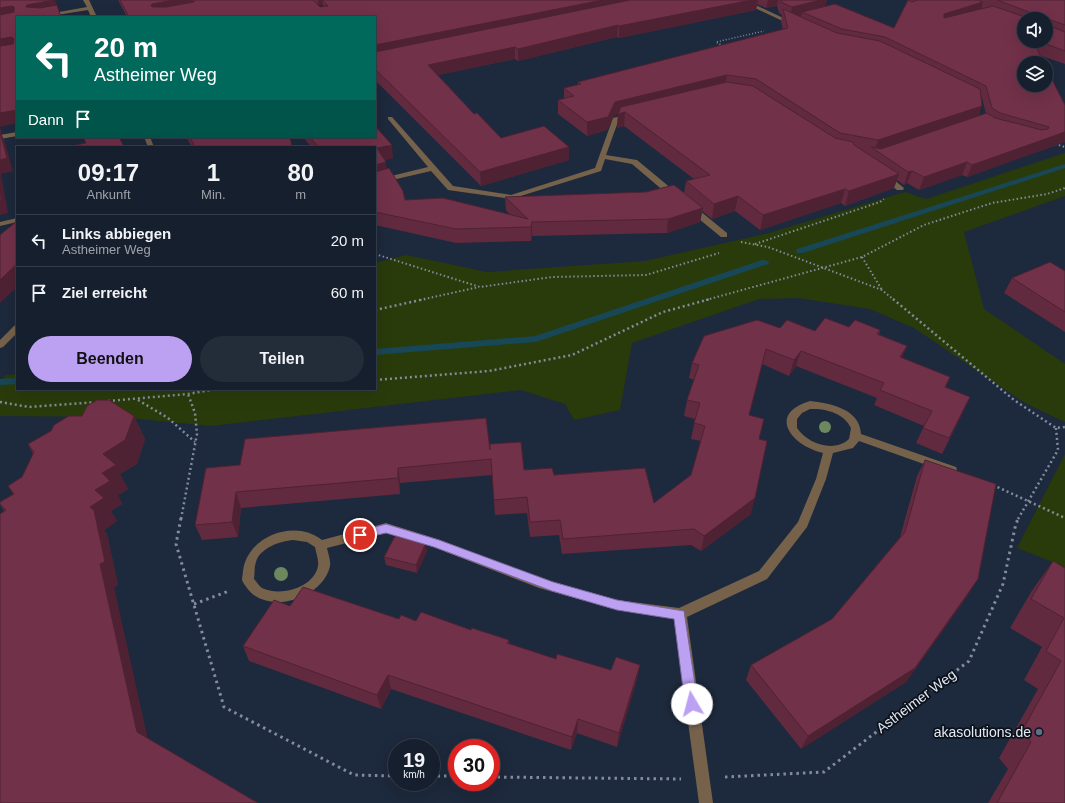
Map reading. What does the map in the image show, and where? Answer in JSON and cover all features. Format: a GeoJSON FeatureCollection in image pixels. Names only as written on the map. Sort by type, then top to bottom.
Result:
{"type":"FeatureCollection","features":[{"type":"Feature","properties":{"kind":"street"},"geometry":{"type":"LineString","coordinates":[[86,0],[94,16]]}},
{"type":"Feature","properties":{"kind":"street"},"geometry":{"type":"LineString","coordinates":[[741,0],[793,22],[801,28]]}},
{"type":"Feature","properties":{"kind":"street"},"geometry":{"type":"LineString","coordinates":[[40,16],[90,8]]}},
{"type":"Feature","properties":{"kind":"street"},"geometry":{"type":"LineString","coordinates":[[390,118],[451,188],[511,197],[598,169],[616,118],[640,113]]}},
{"type":"Feature","properties":{"kind":"street"},"geometry":{"type":"LineString","coordinates":[[0,137],[16,134]]}},
{"type":"Feature","properties":{"kind":"street"},"geometry":{"type":"LineString","coordinates":[[603,157],[634,162],[724,235]]}},
{"type":"Feature","properties":{"kind":"street"},"geometry":{"type":"LineString","coordinates":[[376,182],[433,168]]}},
{"type":"Feature","properties":{"kind":"street"},"geometry":{"type":"LineString","coordinates":[[881,175],[900,188]]}},
{"type":"Feature","properties":{"kind":"street"},"geometry":{"type":"LineString","coordinates":[[0,224],[16,220]]}},
{"type":"Feature","properties":{"kind":"street"},"geometry":{"type":"LineString","coordinates":[[0,345],[13,337]]}},
{"type":"Feature","properties":{"kind":"street"},"geometry":{"type":"LineString","coordinates":[[810,405],[821,405],[843,413],[850,420],[855,428],[856,436],[853,442],[839,449],[829,450],[817,448],[806,443],[797,436],[792,428],[791,420],[794,413],[801,408],[810,405]]}},
{"type":"Feature","properties":{"kind":"street"},"geometry":{"type":"LineString","coordinates":[[856,436],[986,482]]}},
{"type":"Feature","properties":{"kind":"street"},"geometry":{"type":"LineString","coordinates":[[320,545],[386,528],[436,543],[546,585],[617,605],[680,614],[763,575],[803,524],[821,479],[829,450]]}},
{"type":"Feature","properties":{"kind":"street"},"geometry":{"type":"LineString","coordinates":[[297,535],[310,538],[320,545],[325,555],[324,568],[317,581],[305,591],[290,597],[274,598],[260,593],[251,584],[248,573],[250,562],[258,550],[269,542],[283,536],[297,535]]}},
{"type":"Feature","properties":{"kind":"street"},"geometry":{"type":"LineString","coordinates":[[680,614],[706,803]]}},
{"type":"Feature","properties":{"kind":"path"},"geometry":{"type":"LineString","coordinates":[[723,46],[716,42],[793,22]]}},
{"type":"Feature","properties":{"kind":"path"},"geometry":{"type":"LineString","coordinates":[[1052,144],[1065,147]]}},
{"type":"Feature","properties":{"kind":"path"},"geometry":{"type":"LineString","coordinates":[[754,244],[880,202],[900,188]]}},
{"type":"Feature","properties":{"kind":"path"},"geometry":{"type":"LineString","coordinates":[[376,380],[489,371],[572,355],[663,312],[862,256],[924,225],[992,203],[1047,194],[1065,188]]}},
{"type":"Feature","properties":{"kind":"path"},"geometry":{"type":"LineString","coordinates":[[736,247],[740,241],[768,247],[882,290],[1014,400],[1056,428],[1065,427]]}},
{"type":"Feature","properties":{"kind":"path"},"geometry":{"type":"LineString","coordinates":[[376,310],[480,287],[552,277],[646,275],[707,258],[722,252]]}},
{"type":"Feature","properties":{"kind":"path"},"geometry":{"type":"LineString","coordinates":[[376,254],[480,287]]}},
{"type":"Feature","properties":{"kind":"path"},"geometry":{"type":"LineString","coordinates":[[862,256],[882,290]]}},
{"type":"Feature","properties":{"kind":"path"},"geometry":{"type":"LineString","coordinates":[[106,401],[188,394],[210,390]]}},
{"type":"Feature","properties":{"kind":"path"},"geometry":{"type":"LineString","coordinates":[[188,394],[195,413],[198,434],[195,442],[176,544],[224,707],[354,775],[388,776]]}},
{"type":"Feature","properties":{"kind":"path"},"geometry":{"type":"LineString","coordinates":[[137,399],[168,418],[195,442]]}},
{"type":"Feature","properties":{"kind":"path"},"geometry":{"type":"LineString","coordinates":[[0,402],[29,407],[99,402]]}},
{"type":"Feature","properties":{"kind":"path","name":"Astheimer Weg"},"geometry":{"type":"LineString","coordinates":[[500,777],[702,779],[824,772],[969,661],[1003,584],[1016,523],[1058,450],[1056,428]]}},
{"type":"Feature","properties":{"kind":"path"},"geometry":{"type":"LineString","coordinates":[[986,482],[1029,500],[1065,518]]}},
{"type":"Feature","properties":{"kind":"path"},"geometry":{"type":"LineString","coordinates":[[194,604],[251,584]]}},
{"type":"Feature","properties":{"kind":"green space"},"geometry":{"type":"Polygon","coordinates":[[[1065,153],[1065,196],[964,232],[984,309],[1065,364],[1065,422],[1025,403],[914,328],[870,309],[798,298],[759,299],[632,343],[620,410],[574,420],[565,404],[521,390],[210,426],[120,417],[0,416],[0,381],[6,375],[16,374],[16,390],[376,390],[376,263],[406,255],[487,272],[645,261],[769,233],[905,192],[926,199],[1065,153]]]}},
{"type":"Feature","properties":{"kind":"green space"},"geometry":{"type":"Polygon","coordinates":[[[1065,454],[1065,567],[1017,548],[1065,454]]]}},
{"type":"Feature","properties":{"kind":"building"},"geometry":{"type":"Polygon","coordinates":[[[0,0],[54,0],[27,5],[26,7],[40,8],[57,5],[61,16],[16,16],[16,110],[0,113],[0,46],[13,44],[14,39],[12,37],[0,39],[0,15],[14,12],[14,7],[0,8],[0,0]]]}},
{"type":"Feature","properties":{"kind":"building"},"geometry":{"type":"Polygon","coordinates":[[[120,0],[174,0],[152,4],[151,6],[166,7],[194,2],[195,0],[313,0],[320,7],[328,6],[322,0],[603,0],[376,45],[376,16],[128,16],[120,0]]]}},
{"type":"Feature","properties":{"kind":"building"},"geometry":{"type":"Polygon","coordinates":[[[630,0],[752,0],[618,25],[518,49],[515,47],[428,65],[474,114],[477,113],[501,138],[544,126],[569,147],[480,172],[376,70],[376,52],[630,0]]]}},
{"type":"Feature","properties":{"kind":"building"},"geometry":{"type":"Polygon","coordinates":[[[781,0],[821,0],[792,7],[781,2],[781,0]]]}},
{"type":"Feature","properties":{"kind":"building"},"geometry":{"type":"Polygon","coordinates":[[[908,0],[912,2],[917,0],[978,0],[983,2],[944,14],[944,18],[993,6],[1017,14],[1017,48],[1036,48],[1040,56],[1017,56],[1017,92],[1053,92],[1053,82],[1065,105],[1065,132],[972,165],[967,162],[924,177],[912,171],[908,172],[871,147],[881,149],[987,113],[995,118],[1042,130],[1048,129],[1049,127],[1000,113],[992,108],[986,86],[885,37],[842,29],[802,12],[835,4],[894,28],[908,0]]]}},
{"type":"Feature","properties":{"kind":"building"},"geometry":{"type":"Polygon","coordinates":[[[997,0],[1065,0],[1065,25],[1053,21],[1053,12],[1029,12],[997,0]]]}},
{"type":"Feature","properties":{"kind":"building"},"geometry":{"type":"Polygon","coordinates":[[[783,9],[837,33],[880,41],[980,89],[982,106],[878,140],[840,133],[756,79],[727,75],[615,102],[608,117],[587,122],[558,100],[574,96],[564,88],[581,84],[578,82],[788,28],[783,9]]]}},
{"type":"Feature","properties":{"kind":"building"},"geometry":{"type":"Polygon","coordinates":[[[1053,27],[1065,32],[1065,51],[1053,47],[1053,27]]]}},
{"type":"Feature","properties":{"kind":"building"},"geometry":{"type":"Polygon","coordinates":[[[727,82],[753,86],[835,138],[853,142],[854,145],[899,174],[849,191],[845,189],[763,215],[738,196],[714,204],[686,181],[710,175],[625,112],[618,114],[621,107],[727,82]]]}},
{"type":"Feature","properties":{"kind":"building"},"geometry":{"type":"Polygon","coordinates":[[[376,127],[392,145],[377,148],[386,162],[376,165],[376,146],[317,146],[311,138],[376,138],[376,127]]]}},
{"type":"Feature","properties":{"kind":"building"},"geometry":{"type":"Polygon","coordinates":[[[0,132],[7,158],[0,160],[0,132]]]}},
{"type":"Feature","properties":{"kind":"building"},"geometry":{"type":"Polygon","coordinates":[[[84,138],[120,138],[124,146],[76,145],[86,143],[84,138]]]}},
{"type":"Feature","properties":{"kind":"building"},"geometry":{"type":"Polygon","coordinates":[[[190,138],[290,138],[292,146],[194,146],[190,138]]]}},
{"type":"Feature","properties":{"kind":"building"},"geometry":{"type":"Polygon","coordinates":[[[389,168],[403,191],[405,200],[443,198],[528,219],[505,197],[646,192],[674,185],[703,208],[668,219],[532,222],[531,227],[456,229],[376,212],[376,172],[389,168]]]}},
{"type":"Feature","properties":{"kind":"building"},"geometry":{"type":"Polygon","coordinates":[[[16,222],[16,265],[0,280],[0,235],[16,222]]]}},
{"type":"Feature","properties":{"kind":"building"},"geometry":{"type":"Polygon","coordinates":[[[1050,262],[1065,271],[1065,312],[1012,278],[1050,262]]]}},
{"type":"Feature","properties":{"kind":"building"},"geometry":{"type":"Polygon","coordinates":[[[825,318],[849,327],[855,320],[880,330],[877,334],[907,346],[900,357],[950,377],[945,387],[970,397],[949,438],[923,428],[932,411],[880,390],[884,383],[801,351],[794,360],[766,349],[749,415],[764,419],[759,439],[767,441],[755,498],[704,536],[694,529],[563,539],[560,520],[530,522],[527,497],[494,500],[491,459],[398,468],[398,478],[236,492],[232,522],[195,525],[206,468],[240,465],[245,439],[486,418],[490,450],[490,444],[521,442],[524,470],[552,468],[554,475],[645,468],[654,503],[691,475],[705,426],[694,423],[700,403],[687,400],[699,365],[692,363],[704,336],[757,320],[780,328],[787,320],[815,331],[825,318]]]}},
{"type":"Feature","properties":{"kind":"building"},"geometry":{"type":"Polygon","coordinates":[[[97,400],[109,400],[134,416],[125,440],[103,454],[116,465],[102,473],[110,481],[95,490],[104,498],[90,507],[94,510],[105,562],[100,564],[137,732],[258,803],[0,803],[0,514],[6,510],[0,502],[14,494],[8,486],[22,477],[34,452],[28,444],[51,431],[54,425],[69,416],[82,416],[87,406],[97,400]]]}},
{"type":"Feature","properties":{"kind":"building"},"geometry":{"type":"Polygon","coordinates":[[[925,460],[996,484],[978,579],[915,668],[808,736],[751,665],[832,619],[905,532],[925,460]]]}},
{"type":"Feature","properties":{"kind":"building"},"geometry":{"type":"Polygon","coordinates":[[[395,536],[426,543],[416,565],[384,557],[395,536]]]}},
{"type":"Feature","properties":{"kind":"building","name":"akasolutions.de"},"geometry":{"type":"Polygon","coordinates":[[[1053,561],[1065,568],[1065,803],[997,803],[1031,742],[1022,731],[1061,661],[1046,651],[1064,618],[1031,599],[1053,561]]]}},
{"type":"Feature","properties":{"kind":"building"},"geometry":{"type":"Polygon","coordinates":[[[303,587],[399,619],[401,615],[416,621],[421,612],[471,630],[472,628],[509,640],[507,643],[556,659],[557,654],[611,670],[616,657],[640,665],[619,733],[578,719],[572,737],[388,675],[377,695],[243,646],[274,600],[290,606],[303,587]]]}},
{"type":"Feature","properties":{"kind":"waterway"},"geometry":{"type":"LineString","coordinates":[[800,251],[1065,166]]}},
{"type":"Feature","properties":{"kind":"waterway"},"geometry":{"type":"LineString","coordinates":[[376,352],[536,339],[765,262]]}},
{"type":"Feature","properties":{"kind":"waterway"},"geometry":{"type":"LineString","coordinates":[[0,382],[16,381]]}},
{"type":"Feature","properties":{"kind":"place","name":"akasolutions.de"},"geometry":{"type":"Point","coordinates":[1039,732]}},
{"type":"Feature","properties":{"kind":"route"},"geometry":{"type":"LineString","coordinates":[[360,535],[386,528],[436,543],[552,586],[617,605],[680,614],[692,704]]}}]}
